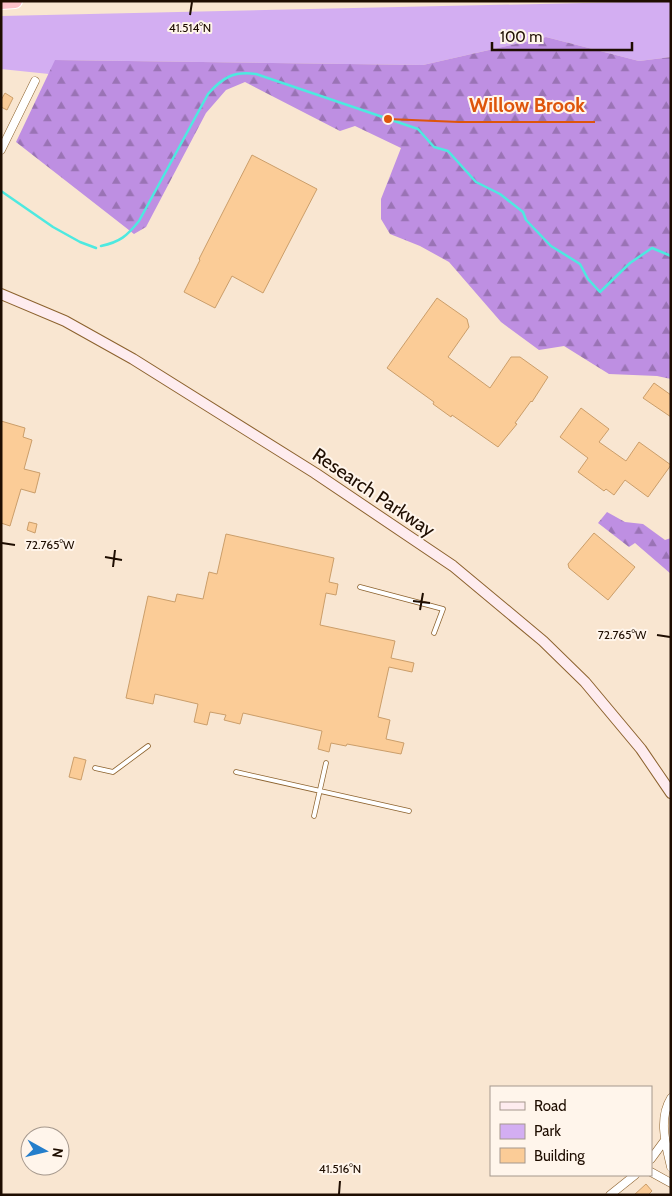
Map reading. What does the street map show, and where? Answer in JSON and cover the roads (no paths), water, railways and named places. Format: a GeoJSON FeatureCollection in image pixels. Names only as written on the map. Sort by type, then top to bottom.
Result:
{"type":"FeatureCollection","features":[{"type":"Feature","properties":{"kind":"highway"},"geometry":{"type":"LineString","coordinates":[[1,2],[15,1]]}},
{"type":"Feature","properties":{"kind":"main road","name":"Research Parkway"},"geometry":{"type":"LineString","coordinates":[[1,294],[65,321],[133,359],[315,473],[453,566],[543,641],[585,682],[640,749],[671,793]]}},
{"type":"Feature","properties":{"kind":"street"},"geometry":{"type":"LineString","coordinates":[[1,150],[35,81]]}},
{"type":"Feature","properties":{"kind":"street"},"geometry":{"type":"LineString","coordinates":[[671,1098],[666,1106],[664,1122],[665,1140],[671,1167]]}},
{"type":"Feature","properties":{"kind":"street"},"geometry":{"type":"LineString","coordinates":[[652,1158],[665,1140]]}},
{"type":"Feature","properties":{"kind":"street"},"geometry":{"type":"LineString","coordinates":[[652,1173],[671,1183]]}},
{"type":"Feature","properties":{"kind":"street"},"geometry":{"type":"LineString","coordinates":[[610,1195],[635,1176]]}},
{"type":"Feature","properties":{"kind":"lane"},"geometry":{"type":"LineString","coordinates":[[360,587],[443,609],[434,633]]}},
{"type":"Feature","properties":{"kind":"lane"},"geometry":{"type":"LineString","coordinates":[[95,768],[113,772],[148,746]]}},
{"type":"Feature","properties":{"kind":"lane"},"geometry":{"type":"LineString","coordinates":[[314,816],[326,763]]}},
{"type":"Feature","properties":{"kind":"lane"},"geometry":{"type":"LineString","coordinates":[[236,772],[409,811]]}},
{"type":"Feature","properties":{"kind":"waterway"},"geometry":{"type":"LineString","coordinates":[[101,246],[123,238],[139,221],[208,94],[229,76],[248,73],[256,74],[418,129],[434,147],[448,151],[476,182],[500,194],[523,212],[526,220],[551,246],[580,264],[588,279],[600,292],[630,263],[652,248],[671,256]]}},
{"type":"Feature","properties":{"kind":"waterway"},"geometry":{"type":"LineString","coordinates":[[1,191],[53,227],[80,242],[96,248]]}},
{"type":"Feature","properties":{"kind":"place","name":"Willow Brook"},"geometry":{"type":"Point","coordinates":[388,119]}}]}
